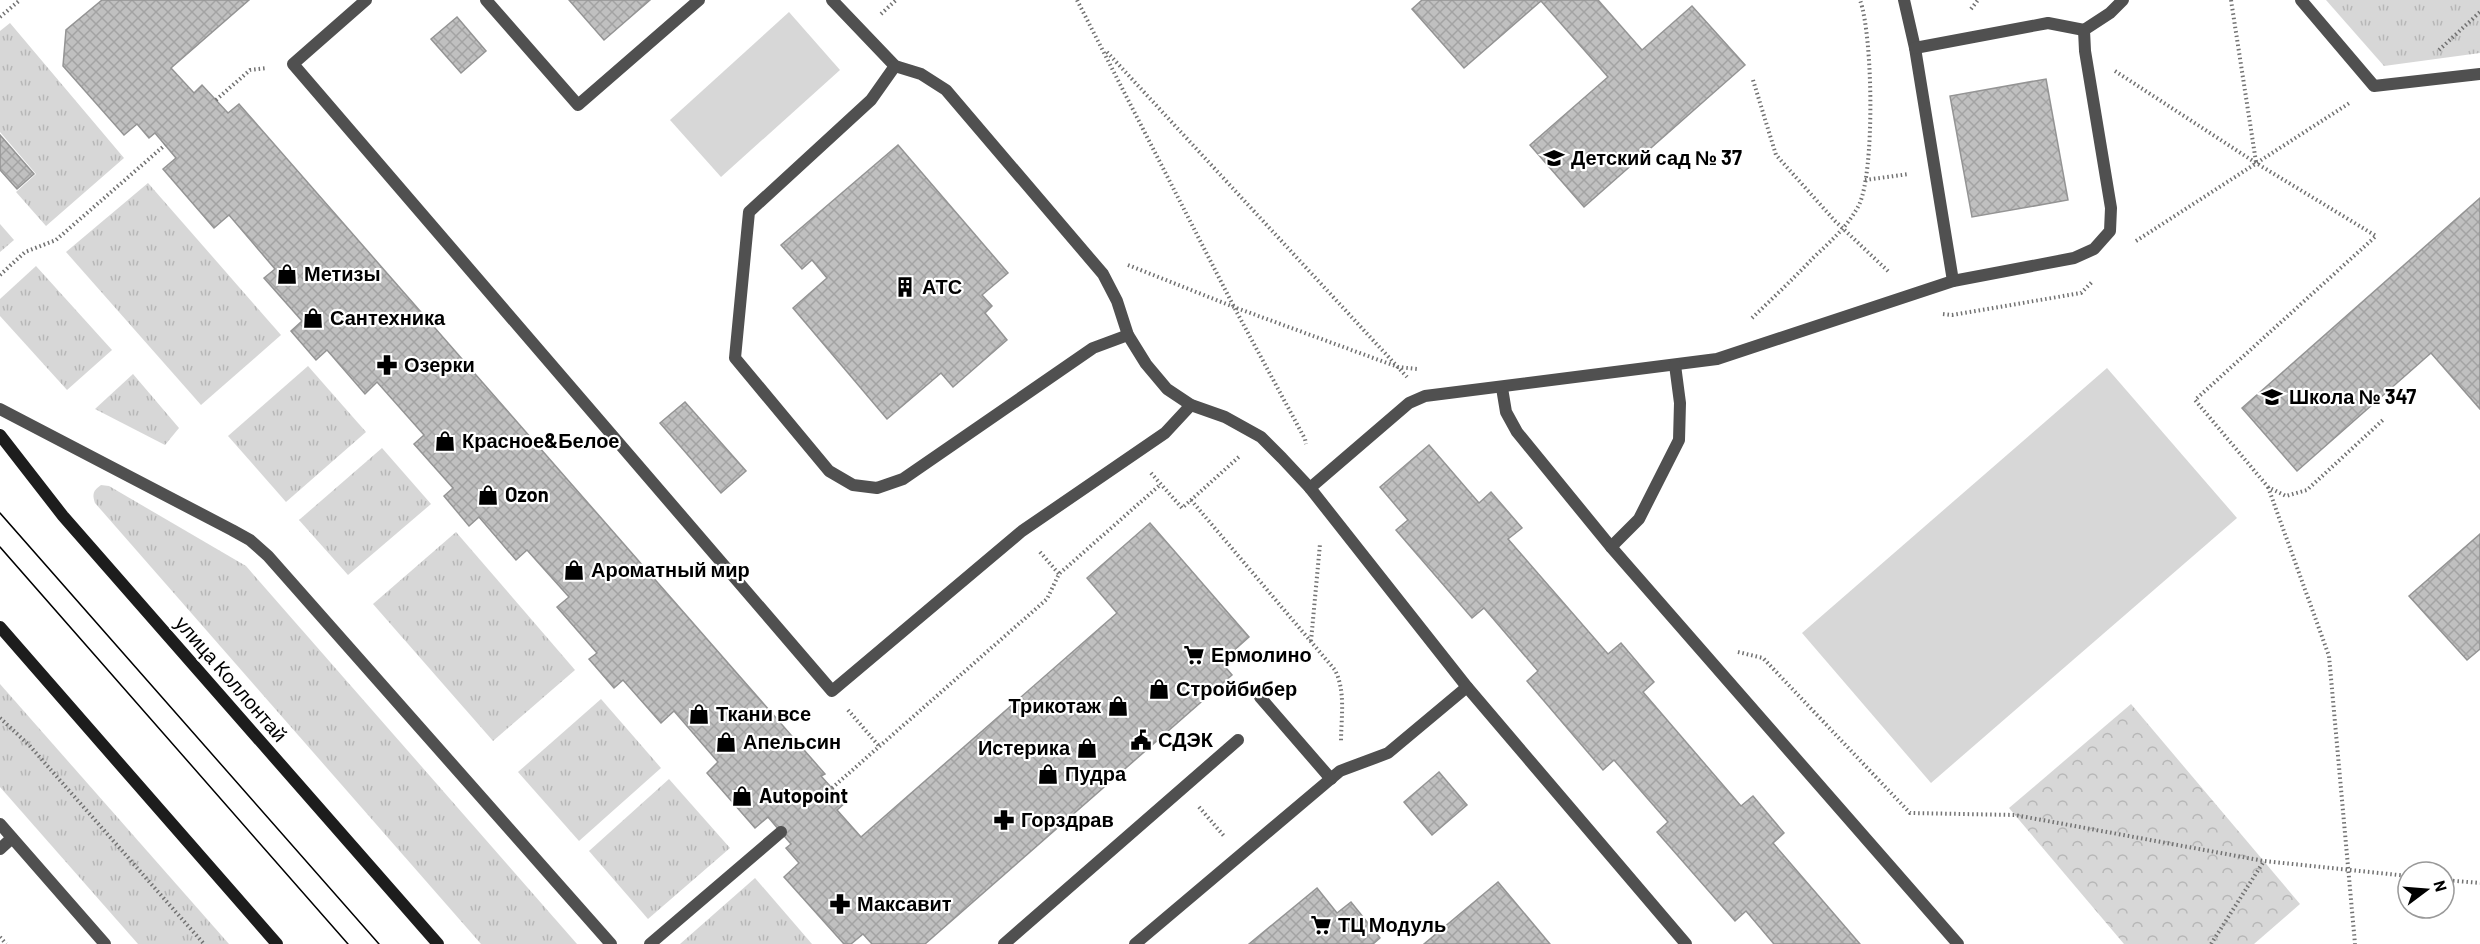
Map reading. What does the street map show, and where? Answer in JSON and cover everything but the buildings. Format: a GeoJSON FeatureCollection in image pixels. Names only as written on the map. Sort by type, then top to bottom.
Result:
{"type":"FeatureCollection","features":[{"type":"Feature","properties":{"kind":"main road","name":"улица Коллонтай"},"geometry":{"type":"LineString","coordinates":[[0,435],[63,516],[438,944]]}},
{"type":"Feature","properties":{"kind":"main road"},"geometry":{"type":"LineString","coordinates":[[0,627],[277,944]]}},
{"type":"Feature","properties":{"kind":"street"},"geometry":{"type":"LineString","coordinates":[[366,0],[293,64],[832,691],[1022,531],[1165,432],[1191,405]]}},
{"type":"Feature","properties":{"kind":"street"},"geometry":{"type":"LineString","coordinates":[[486,0],[578,105],[699,0]]}},
{"type":"Feature","properties":{"kind":"street"},"geometry":{"type":"LineString","coordinates":[[832,0],[895,66],[921,74],[946,90],[1103,274],[1117,301],[1128,335],[1146,364],[1167,389],[1191,405],[1225,417],[1260,437],[1310,488],[1467,687],[1686,944]]}},
{"type":"Feature","properties":{"kind":"street"},"geometry":{"type":"LineString","coordinates":[[1904,0],[1915,48],[1953,281]]}},
{"type":"Feature","properties":{"kind":"street"},"geometry":{"type":"LineString","coordinates":[[1915,48],[2048,22],[2084,30],[2110,13],[2123,0]]}},
{"type":"Feature","properties":{"kind":"street"},"geometry":{"type":"LineString","coordinates":[[2301,0],[2374,87],[2480,74]]}},
{"type":"Feature","properties":{"kind":"street"},"geometry":{"type":"LineString","coordinates":[[1310,488],[1409,403],[1425,396],[1717,360],[1953,281],[2074,258],[2094,249],[2109,231],[2110,208],[2085,51],[2084,30]]}},
{"type":"Feature","properties":{"kind":"street"},"geometry":{"type":"LineString","coordinates":[[895,66],[871,100],[749,212],[735,358],[829,471],[853,485],[877,488],[903,479],[1093,348],[1128,335]]}},
{"type":"Feature","properties":{"kind":"street"},"geometry":{"type":"LineString","coordinates":[[1611,547],[1639,519],[1679,440],[1680,403],[1675,365]]}},
{"type":"Feature","properties":{"kind":"street"},"geometry":{"type":"LineString","coordinates":[[1502,388],[1506,412],[1517,432],[1611,547],[1958,944]]}},
{"type":"Feature","properties":{"kind":"street"},"geometry":{"type":"LineString","coordinates":[[0,409],[250,540],[610,944]]}},
{"type":"Feature","properties":{"kind":"street"},"geometry":{"type":"LineString","coordinates":[[1135,944],[1335,775],[1388,753],[1467,687]]}},
{"type":"Feature","properties":{"kind":"street"},"geometry":{"type":"LineString","coordinates":[[1260,697],[1335,775]]}},
{"type":"Feature","properties":{"kind":"street"},"geometry":{"type":"LineString","coordinates":[[1004,944],[1238,740]]}},
{"type":"Feature","properties":{"kind":"street"},"geometry":{"type":"LineString","coordinates":[[0,824],[105,944]]}},
{"type":"Feature","properties":{"kind":"street"},"geometry":{"type":"LineString","coordinates":[[650,944],[781,832]]}},
{"type":"Feature","properties":{"kind":"street"},"geometry":{"type":"LineString","coordinates":[[0,849],[12,838]]}},
{"type":"Feature","properties":{"kind":"path"},"geometry":{"type":"LineString","coordinates":[[0,17],[20,0]]}},
{"type":"Feature","properties":{"kind":"path"},"geometry":{"type":"LineString","coordinates":[[1077,0],[1234,307],[1305,439],[1310,488]]}},
{"type":"Feature","properties":{"kind":"path"},"geometry":{"type":"LineString","coordinates":[[1744,325],[1844,228],[1859,203],[1865,180],[1870,114],[1870,54],[1860,0]]}},
{"type":"Feature","properties":{"kind":"path"},"geometry":{"type":"LineString","coordinates":[[2231,0],[2256,163]]}},
{"type":"Feature","properties":{"kind":"path"},"geometry":{"type":"LineString","coordinates":[[2438,51],[2480,12]]}},
{"type":"Feature","properties":{"kind":"path"},"geometry":{"type":"LineString","coordinates":[[1102,47],[1425,396]]}},
{"type":"Feature","properties":{"kind":"path"},"geometry":{"type":"LineString","coordinates":[[2085,51],[2256,163],[2376,236],[2195,400],[2268,487],[2329,656],[2355,944]]}},
{"type":"Feature","properties":{"kind":"path"},"geometry":{"type":"LineString","coordinates":[[216,100],[250,70],[293,64]]}},
{"type":"Feature","properties":{"kind":"path"},"geometry":{"type":"LineString","coordinates":[[1754,80],[1776,155],[1835,221],[1933,312],[1952,315],[2081,293],[2097,277]]}},
{"type":"Feature","properties":{"kind":"path"},"geometry":{"type":"LineString","coordinates":[[2130,245],[2374,87]]}},
{"type":"Feature","properties":{"kind":"path"},"geometry":{"type":"LineString","coordinates":[[0,275],[25,252],[56,240],[165,145]]}},
{"type":"Feature","properties":{"kind":"path"},"geometry":{"type":"LineString","coordinates":[[1865,180],[1935,170]]}},
{"type":"Feature","properties":{"kind":"path"},"geometry":{"type":"LineString","coordinates":[[1124,263],[1234,307],[1398,367],[1420,370]]}},
{"type":"Feature","properties":{"kind":"path"},"geometry":{"type":"LineString","coordinates":[[2268,487],[2286,496],[2307,490],[2384,419]]}},
{"type":"Feature","properties":{"kind":"path"},"geometry":{"type":"LineString","coordinates":[[1134,454],[1182,508],[1260,437]]}},
{"type":"Feature","properties":{"kind":"path"},"geometry":{"type":"LineString","coordinates":[[832,788],[1047,599],[1059,574],[1161,484]]}},
{"type":"Feature","properties":{"kind":"path"},"geometry":{"type":"LineString","coordinates":[[1191,500],[1311,641],[1341,681],[1335,775]]}},
{"type":"Feature","properties":{"kind":"path"},"geometry":{"type":"LineString","coordinates":[[1311,641],[1320,546],[1318,535]]}},
{"type":"Feature","properties":{"kind":"path"},"geometry":{"type":"LineString","coordinates":[[1694,640],[1763,658],[1910,813],[2015,815],[2264,861],[2396,875]]}},
{"type":"Feature","properties":{"kind":"path"},"geometry":{"type":"LineString","coordinates":[[832,691],[879,746]]}},
{"type":"Feature","properties":{"kind":"path"},"geometry":{"type":"LineString","coordinates":[[0,717],[29,745],[204,944]]}},
{"type":"Feature","properties":{"kind":"path"},"geometry":{"type":"LineString","coordinates":[[1183,788],[1240,855]]}},
{"type":"Feature","properties":{"kind":"path"},"geometry":{"type":"LineString","coordinates":[[2211,944],[2264,861]]}},
{"type":"Feature","properties":{"kind":"path"},"geometry":{"type":"LineString","coordinates":[[2456,881],[2480,883]]}},
{"type":"Feature","properties":{"kind":"path"},"geometry":{"type":"LineString","coordinates":[[0,937],[6,944]]}},
{"type":"Feature","properties":{"kind":"green space"},"geometry":{"type":"Polygon","coordinates":[[[2326,0],[2480,0],[2480,53],[2384,66],[2326,0]]]}},
{"type":"Feature","properties":{"kind":"green space"},"geometry":{"type":"Polygon","coordinates":[[[789,12],[840,70],[721,177],[670,120],[789,12]]]}},
{"type":"Feature","properties":{"kind":"green space"},"geometry":{"type":"Polygon","coordinates":[[[10,23],[124,158],[46,226],[16,192],[36,174],[0,132],[0,31],[10,23]]]}},
{"type":"Feature","properties":{"kind":"green space"},"geometry":{"type":"Polygon","coordinates":[[[148,183],[281,335],[201,405],[66,252],[148,183]]]}},
{"type":"Feature","properties":{"kind":"green space"},"geometry":{"type":"Polygon","coordinates":[[[0,224],[14,240],[0,252],[0,224]]]}},
{"type":"Feature","properties":{"kind":"green space"},"geometry":{"type":"Polygon","coordinates":[[[36,266],[112,350],[67,390],[0,316],[0,299],[36,266]]]}},
{"type":"Feature","properties":{"kind":"green space"},"geometry":{"type":"Polygon","coordinates":[[[308,366],[366,432],[286,502],[228,436],[308,366]]]}},
{"type":"Feature","properties":{"kind":"green space"},"geometry":{"type":"Polygon","coordinates":[[[2107,368],[2237,518],[1931,783],[1802,633],[2107,368]]]}},
{"type":"Feature","properties":{"kind":"green space"},"geometry":{"type":"Polygon","coordinates":[[[133,374],[179,428],[165,445],[95,409],[133,374]]]}},
{"type":"Feature","properties":{"kind":"green space"},"geometry":{"type":"Polygon","coordinates":[[[382,448],[431,504],[348,575],[299,520],[382,448]]]}},
{"type":"Feature","properties":{"kind":"green space"},"geometry":{"type":"Polygon","coordinates":[[[101,485],[109,486],[246,566],[577,944],[481,944],[95,503],[94,493],[101,485]]]}},
{"type":"Feature","properties":{"kind":"green space"},"geometry":{"type":"Polygon","coordinates":[[[456,532],[575,670],[493,741],[373,604],[456,532]]]}},
{"type":"Feature","properties":{"kind":"green space"},"geometry":{"type":"Polygon","coordinates":[[[0,684],[229,944],[138,944],[0,787],[0,684]]]}},
{"type":"Feature","properties":{"kind":"green space"},"geometry":{"type":"Polygon","coordinates":[[[601,699],[661,768],[579,841],[518,772],[601,699]]]}},
{"type":"Feature","properties":{"kind":"green space"},"geometry":{"type":"Polygon","coordinates":[[[2131,704],[2300,904],[2254,944],[2124,944],[2009,808],[2131,704]]]}},
{"type":"Feature","properties":{"kind":"green space"},"geometry":{"type":"Polygon","coordinates":[[[669,779],[730,848],[648,919],[589,851],[669,779]]]}},
{"type":"Feature","properties":{"kind":"green space"},"geometry":{"type":"Polygon","coordinates":[[[755,878],[812,944],[680,944],[755,878]]]}},
{"type":"Feature","properties":{"kind":"tram line"},"geometry":{"type":"LineString","coordinates":[[0,513],[379,944]]}},
{"type":"Feature","properties":{"kind":"tram line"},"geometry":{"type":"LineString","coordinates":[[0,547],[348,944]]}},
{"type":"Feature","properties":{"kind":"place","name":"Детский сад № 37"},"geometry":{"type":"Point","coordinates":[1554,158]}},
{"type":"Feature","properties":{"kind":"place","name":"Метизы"},"geometry":{"type":"Point","coordinates":[287,274]}},
{"type":"Feature","properties":{"kind":"place","name":"АТС"},"geometry":{"type":"Point","coordinates":[905,287]}},
{"type":"Feature","properties":{"kind":"place","name":"Сантехника"},"geometry":{"type":"Point","coordinates":[313,318]}},
{"type":"Feature","properties":{"kind":"place","name":"Озерки"},"geometry":{"type":"Point","coordinates":[387,365]}},
{"type":"Feature","properties":{"kind":"place","name":"Школа № 347"},"geometry":{"type":"Point","coordinates":[2272,397]}},
{"type":"Feature","properties":{"kind":"place","name":"Красное&Белое"},"geometry":{"type":"Point","coordinates":[445,441]}},
{"type":"Feature","properties":{"kind":"place","name":"Ozon"},"geometry":{"type":"Point","coordinates":[488,495]}},
{"type":"Feature","properties":{"kind":"place","name":"Ароматный мир"},"geometry":{"type":"Point","coordinates":[574,570]}},
{"type":"Feature","properties":{"kind":"place","name":"Ермолино"},"geometry":{"type":"Point","coordinates":[1194,655]}},
{"type":"Feature","properties":{"kind":"place","name":"Стройбибер"},"geometry":{"type":"Point","coordinates":[1159,689]}},
{"type":"Feature","properties":{"kind":"place","name":"Трикотаж"},"geometry":{"type":"Point","coordinates":[1118,706]}},
{"type":"Feature","properties":{"kind":"place","name":"Ткани все"},"geometry":{"type":"Point","coordinates":[699,714]}},
{"type":"Feature","properties":{"kind":"place","name":"СДЭК"},"geometry":{"type":"Point","coordinates":[1141,740]}},
{"type":"Feature","properties":{"kind":"place","name":"Апельсин"},"geometry":{"type":"Point","coordinates":[726,742]}},
{"type":"Feature","properties":{"kind":"place","name":"Истерика"},"geometry":{"type":"Point","coordinates":[1087,748]}},
{"type":"Feature","properties":{"kind":"place","name":"Пудра"},"geometry":{"type":"Point","coordinates":[1048,774]}},
{"type":"Feature","properties":{"kind":"place","name":"Autopoint"},"geometry":{"type":"Point","coordinates":[742,796]}},
{"type":"Feature","properties":{"kind":"place","name":"Горздрав"},"geometry":{"type":"Point","coordinates":[1004,820]}},
{"type":"Feature","properties":{"kind":"place","name":"Максавит"},"geometry":{"type":"Point","coordinates":[840,904]}},
{"type":"Feature","properties":{"kind":"place","name":"ТЦ Модуль"},"geometry":{"type":"Point","coordinates":[1321,925]}}]}
